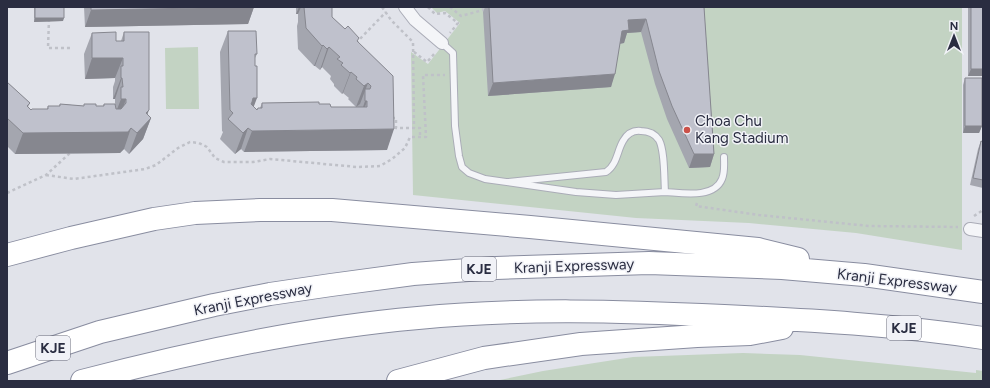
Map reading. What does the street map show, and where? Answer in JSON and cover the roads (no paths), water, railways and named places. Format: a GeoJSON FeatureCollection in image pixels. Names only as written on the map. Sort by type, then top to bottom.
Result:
{"type":"FeatureCollection","features":[{"type":"Feature","properties":{"kind":"highway"},"geometry":{"type":"LineString","coordinates":[[7,255],[71,238],[154,219],[195,213],[260,210],[332,210],[758,249],[864,276]]}},
{"type":"Feature","properties":{"kind":"highway"},"geometry":{"type":"LineString","coordinates":[[7,238],[21,241],[71,238]]}},
{"type":"Feature","properties":{"kind":"highway","name":"Kranji Expressway"},"geometry":{"type":"LineString","coordinates":[[7,363],[100,332],[214,305],[323,286],[413,274],[496,268],[649,263],[782,268],[864,276],[983,292]]}},
{"type":"Feature","properties":{"kind":"highway","name":"KJE"},"geometry":{"type":"LineString","coordinates":[[82,381],[166,359],[280,336],[417,318],[496,313],[610,312],[825,321],[932,330],[983,338]]}},
{"type":"Feature","properties":{"kind":"highway"},"geometry":{"type":"LineString","coordinates":[[398,381],[484,358],[574,345],[697,336],[750,334],[825,321]]}},
{"type":"Feature","properties":{"kind":"street"},"geometry":{"type":"LineString","coordinates":[[404,7],[415,20],[442,43]]}},
{"type":"Feature","properties":{"kind":"street"},"geometry":{"type":"LineString","coordinates":[[970,229],[983,231]]}},
{"type":"Feature","properties":{"kind":"lane"},"geometry":{"type":"LineString","coordinates":[[442,43],[453,53],[456,126],[459,156],[462,167],[469,173],[485,179],[576,192],[616,195],[665,192],[697,193],[709,191],[716,187],[722,180],[724,172],[724,157]]}},
{"type":"Feature","properties":{"kind":"lane"},"geometry":{"type":"LineString","coordinates":[[508,182],[606,172],[612,168],[623,141],[629,133],[640,130],[652,133],[659,139],[662,148],[665,192]]}},
{"type":"Feature","properties":{"kind":"place","name":"Choa Chu Kang Stadium"},"geometry":{"type":"Point","coordinates":[687,130]}}]}
